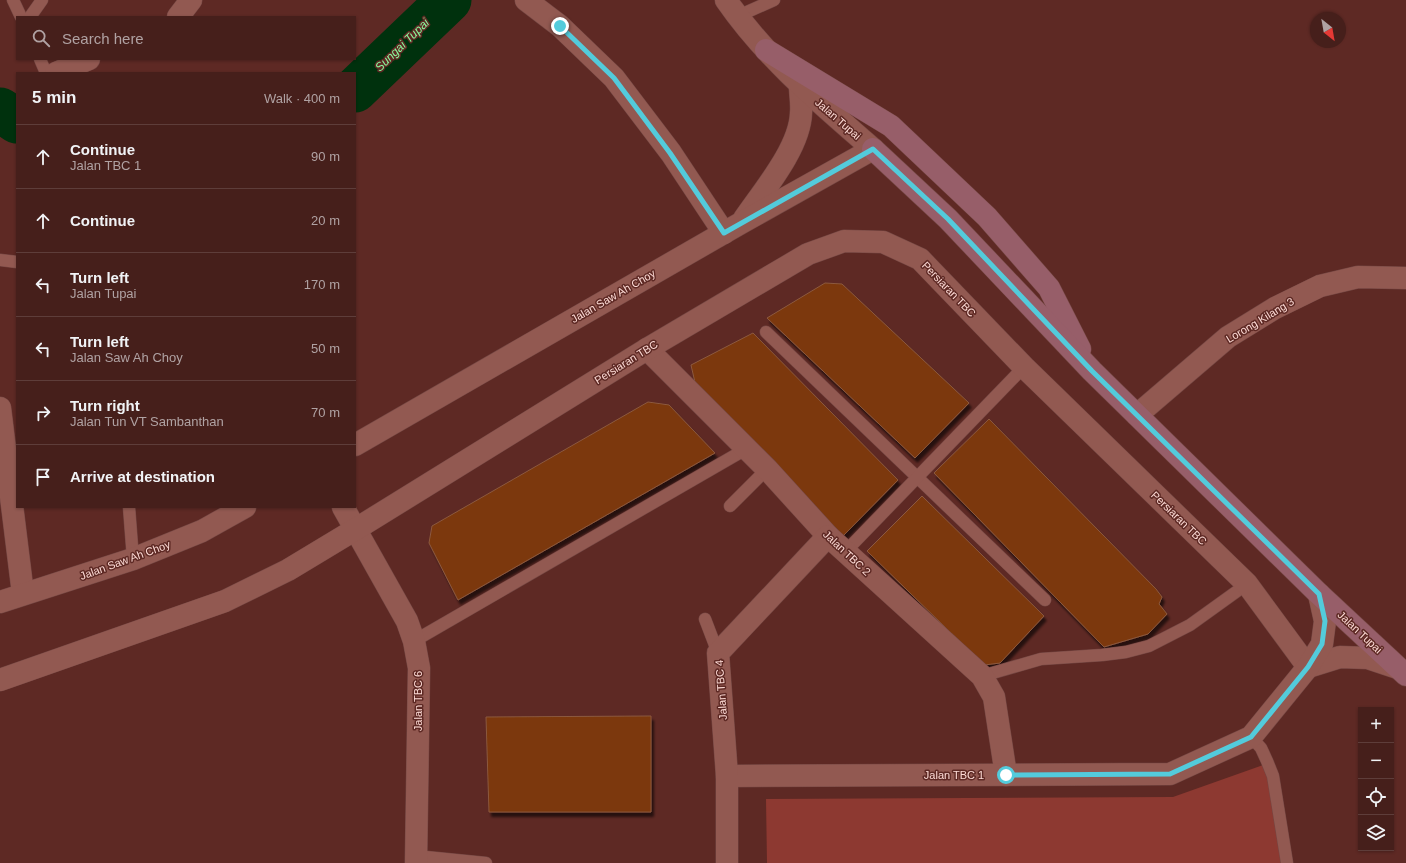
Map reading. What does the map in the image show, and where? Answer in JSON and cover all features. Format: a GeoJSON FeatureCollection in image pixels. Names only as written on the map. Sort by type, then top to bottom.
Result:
{"type":"FeatureCollection","features":[{"type":"Feature","properties":{"kind":"main road"},"geometry":{"type":"LineString","coordinates":[[766,50],[891,126],[987,217],[1049,288],[1092,371]]}},
{"type":"Feature","properties":{"kind":"main road","name":"Jalan Tupai"},"geometry":{"type":"LineString","coordinates":[[873,149],[948,219],[1092,371],[1319,594],[1402,672]]}},
{"type":"Feature","properties":{"kind":"street"},"geometry":{"type":"LineString","coordinates":[[179,16],[191,0]]}},
{"type":"Feature","properties":{"kind":"street"},"geometry":{"type":"LineString","coordinates":[[526,0],[560,26],[614,78],[670,153],[732,228],[779,169],[795,140],[801,114],[800,85]]}},
{"type":"Feature","properties":{"kind":"street","name":"Jalan Tupai"},"geometry":{"type":"LineString","coordinates":[[732,8],[766,50],[800,85],[873,149]]}},
{"type":"Feature","properties":{"kind":"street"},"geometry":{"type":"LineString","coordinates":[[58,72],[87,60]]}},
{"type":"Feature","properties":{"kind":"street","name":"Jalan Saw Ah Choy"},"geometry":{"type":"LineString","coordinates":[[356,444],[732,228],[873,149]]}},
{"type":"Feature","properties":{"kind":"street","name":"Persiaran TBC"},"geometry":{"type":"LineString","coordinates":[[0,680],[226,601],[288,570],[356,530],[647,349],[808,254],[844,240],[883,242],[920,259],[1024,367],[1247,584],[1308,667]]}},
{"type":"Feature","properties":{"kind":"street","name":"Lorong Kilang 3"},"geometry":{"type":"LineString","coordinates":[[1137,415],[1228,337],[1275,308],[1320,286],[1358,277],[1406,278]]}},
{"type":"Feature","properties":{"kind":"street","name":"Jalan TBC 2"},"geometry":{"type":"LineString","coordinates":[[647,349],[767,469],[828,536],[982,676],[994,697],[1006,775]]}},
{"type":"Feature","properties":{"kind":"street"},"geometry":{"type":"LineString","coordinates":[[0,408],[23,594]]}},
{"type":"Feature","properties":{"kind":"street","name":"Jalan Saw Ah Choy"},"geometry":{"type":"LineString","coordinates":[[0,602],[133,559],[202,531],[243,508]]}},
{"type":"Feature","properties":{"kind":"street","name":"Jalan TBC 6"},"geometry":{"type":"LineString","coordinates":[[344,508],[407,621],[414,641],[419,668],[416,859]]}},
{"type":"Feature","properties":{"kind":"street","name":"Jalan TBC 4"},"geometry":{"type":"LineString","coordinates":[[727,863],[727,776],[718,653],[828,536]]}},
{"type":"Feature","properties":{"kind":"street","name":"Jalan TBC 1"},"geometry":{"type":"LineString","coordinates":[[727,776],[1170,774],[1251,737],[1308,667],[1322,644],[1325,621],[1319,594]]}},
{"type":"Feature","properties":{"kind":"street"},"geometry":{"type":"LineString","coordinates":[[1308,667],[1340,657],[1368,658],[1402,672]]}},
{"type":"Feature","properties":{"kind":"lane"},"geometry":{"type":"LineString","coordinates":[[13,0],[21,16]]}},
{"type":"Feature","properties":{"kind":"lane"},"geometry":{"type":"LineString","coordinates":[[31,16],[42,0]]}},
{"type":"Feature","properties":{"kind":"lane"},"geometry":{"type":"LineString","coordinates":[[732,8],[774,0]]}},
{"type":"Feature","properties":{"kind":"lane"},"geometry":{"type":"LineString","coordinates":[[40,60],[46,72]]}},
{"type":"Feature","properties":{"kind":"lane"},"geometry":{"type":"LineString","coordinates":[[0,260],[16,262]]}},
{"type":"Feature","properties":{"kind":"lane"},"geometry":{"type":"LineString","coordinates":[[766,332],[1045,600]]}},
{"type":"Feature","properties":{"kind":"lane"},"geometry":{"type":"LineString","coordinates":[[845,552],[1024,367]]}},
{"type":"Feature","properties":{"kind":"lane"},"geometry":{"type":"LineString","coordinates":[[414,641],[746,449]]}},
{"type":"Feature","properties":{"kind":"lane"},"geometry":{"type":"LineString","coordinates":[[730,506],[767,469]]}},
{"type":"Feature","properties":{"kind":"lane"},"geometry":{"type":"LineString","coordinates":[[129,508],[133,559]]}},
{"type":"Feature","properties":{"kind":"lane"},"geometry":{"type":"LineString","coordinates":[[982,676],[1041,659],[1102,655],[1126,652],[1150,646],[1190,625],[1247,584]]}},
{"type":"Feature","properties":{"kind":"lane"},"geometry":{"type":"LineString","coordinates":[[705,619],[718,653]]}},
{"type":"Feature","properties":{"kind":"lane"},"geometry":{"type":"LineString","coordinates":[[1251,737],[1268,761],[1287,863]]}},
{"type":"Feature","properties":{"kind":"lane"},"geometry":{"type":"LineString","coordinates":[[416,859],[486,863]]}},
{"type":"Feature","properties":{"kind":"shaded area"},"geometry":{"type":"Polygon","coordinates":[[[1266,764],[1288,863],[767,863],[766,799],[1173,797],[1266,764]]]}},
{"type":"Feature","properties":{"kind":"building"},"geometry":{"type":"Polygon","coordinates":[[[825,283],[842,284],[969,403],[915,458],[767,318],[825,283]]]}},
{"type":"Feature","properties":{"kind":"building"},"geometry":{"type":"Polygon","coordinates":[[[753,333],[898,480],[842,537],[697,391],[691,365],[753,333]]]}},
{"type":"Feature","properties":{"kind":"building"},"geometry":{"type":"Polygon","coordinates":[[[648,402],[669,405],[715,453],[458,600],[429,543],[432,526],[648,402]]]}},
{"type":"Feature","properties":{"kind":"building"},"geometry":{"type":"Polygon","coordinates":[[[989,419],[1156,589],[1162,597],[1159,604],[1167,614],[1148,634],[1104,647],[934,473],[989,419]]]}},
{"type":"Feature","properties":{"kind":"building"},"geometry":{"type":"Polygon","coordinates":[[[922,496],[1044,616],[1000,663],[984,665],[867,551],[922,496]]]}},
{"type":"Feature","properties":{"kind":"building"},"geometry":{"type":"Polygon","coordinates":[[[651,716],[651,812],[489,812],[486,717],[651,716]]]}},
{"type":"Feature","properties":{"kind":"waterway","name":"Sungai Tupai"},"geometry":{"type":"LineString","coordinates":[[356,89],[449,0]]}},
{"type":"Feature","properties":{"kind":"waterway","name":"Sungai Tupai"},"geometry":{"type":"LineString","coordinates":[[0,110],[16,120]]}},
{"type":"Feature","properties":{"kind":"route"},"geometry":{"type":"LineString","coordinates":[[560,26],[614,78],[670,153],[724,233],[873,149],[948,219],[1092,371],[1319,594],[1325,621],[1322,644],[1308,667],[1251,737],[1170,774],[1006,775]]}}]}
